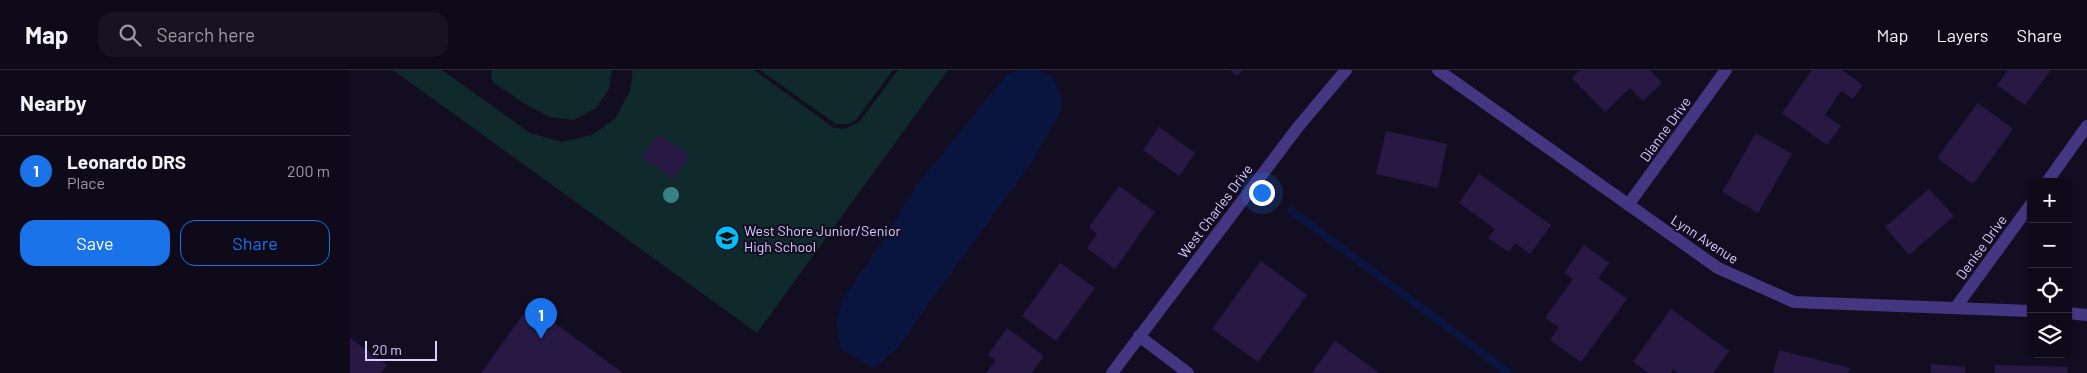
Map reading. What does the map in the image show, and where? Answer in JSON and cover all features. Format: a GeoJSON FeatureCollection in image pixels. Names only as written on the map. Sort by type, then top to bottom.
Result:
{"type":"FeatureCollection","features":[{"type":"Feature","properties":{"kind":"street","name":"West Charles Drive"},"geometry":{"type":"LineString","coordinates":[[1112,373],[1298,127],[1346,70]]}},
{"type":"Feature","properties":{"kind":"street","name":"Lynn Avenue"},"geometry":{"type":"LineString","coordinates":[[1438,70],[1718,268],[1794,302],[2027,311]]}},
{"type":"Feature","properties":{"kind":"street","name":"Dianne Drive"},"geometry":{"type":"LineString","coordinates":[[1628,205],[1726,70]]}},
{"type":"Feature","properties":{"kind":"street"},"geometry":{"type":"LineString","coordinates":[[2049,178],[2087,126]]}},
{"type":"Feature","properties":{"kind":"street","name":"Denise Drive"},"geometry":{"type":"LineString","coordinates":[[1956,307],[2027,209]]}},
{"type":"Feature","properties":{"kind":"street"},"geometry":{"type":"LineString","coordinates":[[2072,313],[2087,314]]}},
{"type":"Feature","properties":{"kind":"street"},"geometry":{"type":"LineString","coordinates":[[1139,336],[1188,373]]}},
{"type":"Feature","properties":{"kind":"green space","name":"West Shore Junior/Senior High School"},"geometry":{"type":"Polygon","coordinates":[[[393,70],[442,70],[530,133],[562,142],[592,135],[615,119],[630,91],[633,70],[754,70],[834,128],[845,129],[860,121],[898,70],[948,70],[757,333],[393,70]]]}},
{"type":"Feature","properties":{"kind":"green space"},"geometry":{"type":"Polygon","coordinates":[[[492,70],[612,70],[609,89],[596,108],[574,120],[550,117],[527,105],[495,84],[491,78],[492,70]]]}},
{"type":"Feature","properties":{"kind":"green space"},"geometry":{"type":"Polygon","coordinates":[[[760,70],[893,70],[856,120],[848,124],[836,124],[760,70]]]}},
{"type":"Feature","properties":{"kind":"water"},"geometry":{"type":"Polygon","coordinates":[[[1018,70],[1039,70],[1053,77],[1062,98],[1060,113],[1034,159],[901,344],[874,369],[841,349],[836,324],[842,300],[884,239],[916,186],[1007,74],[1018,70]]]}},
{"type":"Feature","properties":{"kind":"building"},"geometry":{"type":"Polygon","coordinates":[[[1230,70],[1243,70],[1237,76],[1230,70]]]}},
{"type":"Feature","properties":{"kind":"building"},"geometry":{"type":"Polygon","coordinates":[[[1580,70],[1650,70],[1662,83],[1643,101],[1630,88],[1605,112],[1572,78],[1580,70]]]}},
{"type":"Feature","properties":{"kind":"building"},"geometry":{"type":"Polygon","coordinates":[[[1812,70],[1842,70],[1863,85],[1853,99],[1841,91],[1825,115],[1841,126],[1827,145],[1782,113],[1812,70]]]}},
{"type":"Feature","properties":{"kind":"building"},"geometry":{"type":"Polygon","coordinates":[[[2008,70],[2051,70],[2025,105],[1997,85],[2008,70]]]}},
{"type":"Feature","properties":{"kind":"building"},"geometry":{"type":"Polygon","coordinates":[[[1978,103],[2013,129],[1973,184],[1937,158],[1978,103]]]}},
{"type":"Feature","properties":{"kind":"building"},"geometry":{"type":"Polygon","coordinates":[[[1159,127],[1195,153],[1179,176],[1143,150],[1159,127]]]}},
{"type":"Feature","properties":{"kind":"building"},"geometry":{"type":"Polygon","coordinates":[[[1386,131],[1447,144],[1438,188],[1376,174],[1386,131]]]}},
{"type":"Feature","properties":{"kind":"building"},"geometry":{"type":"Polygon","coordinates":[[[1756,133],[1792,154],[1758,213],[1722,192],[1756,133]]]}},
{"type":"Feature","properties":{"kind":"building"},"geometry":{"type":"Polygon","coordinates":[[[657,134],[690,154],[674,179],[642,158],[657,134]]]}},
{"type":"Feature","properties":{"kind":"building"},"geometry":{"type":"Polygon","coordinates":[[[1479,174],[1551,225],[1530,254],[1515,243],[1509,252],[1488,238],[1495,229],[1459,203],[1479,174]]]}},
{"type":"Feature","properties":{"kind":"building"},"geometry":{"type":"Polygon","coordinates":[[[1119,186],[1155,212],[1115,269],[1087,248],[1097,234],[1089,227],[1119,186]]]}},
{"type":"Feature","properties":{"kind":"building"},"geometry":{"type":"Polygon","coordinates":[[[1929,189],[1954,216],[1909,255],[1885,227],[1929,189]]]}},
{"type":"Feature","properties":{"kind":"building"},"geometry":{"type":"Polygon","coordinates":[[[1584,245],[1609,263],[1598,278],[1627,299],[1581,362],[1550,340],[1559,327],[1545,318],[1573,279],[1564,273],[1584,245]]]}},
{"type":"Feature","properties":{"kind":"building"},"geometry":{"type":"Polygon","coordinates":[[[1261,261],[1307,295],[1258,362],[1212,329],[1261,261]]]}},
{"type":"Feature","properties":{"kind":"building"},"geometry":{"type":"Polygon","coordinates":[[[1060,263],[1095,288],[1056,341],[1022,316],[1060,263]]]}},
{"type":"Feature","properties":{"kind":"building"},"geometry":{"type":"Polygon","coordinates":[[[530,305],[623,373],[481,373],[530,305]]]}},
{"type":"Feature","properties":{"kind":"building"},"geometry":{"type":"Polygon","coordinates":[[[1671,309],[1729,351],[1713,373],[1678,373],[1673,369],[1671,373],[1649,373],[1633,362],[1671,309]]]}},
{"type":"Feature","properties":{"kind":"building"},"geometry":{"type":"Polygon","coordinates":[[[1007,328],[1044,356],[1032,373],[986,373],[996,360],[988,355],[1007,328]]]}},
{"type":"Feature","properties":{"kind":"building"},"geometry":{"type":"Polygon","coordinates":[[[350,338],[387,365],[381,373],[350,373],[350,338]]]}},
{"type":"Feature","properties":{"kind":"building"},"geometry":{"type":"Polygon","coordinates":[[[1335,341],[1378,372],[1312,373],[1335,341]]]}},
{"type":"Feature","properties":{"kind":"building"},"geometry":{"type":"Polygon","coordinates":[[[1779,350],[1850,368],[1848,373],[1773,373],[1779,350]]]}},
{"type":"Feature","properties":{"kind":"building"},"geometry":{"type":"Polygon","coordinates":[[[1931,364],[1965,367],[1965,373],[1931,373],[1931,364]]]}},
{"type":"Feature","properties":{"kind":"building"},"geometry":{"type":"Polygon","coordinates":[[[1995,365],[2068,367],[2067,373],[1995,373],[1995,365]]]}},
{"type":"Feature","properties":{"kind":"waterway"},"geometry":{"type":"LineString","coordinates":[[1292,211],[1509,373]]}},
{"type":"Feature","properties":{"kind":"place","name":"West Shore Junior/Senior High School"},"geometry":{"type":"Point","coordinates":[727,238]}},
{"type":"Feature","properties":{"kind":"place","name":"Leonardo DRS"},"geometry":{"type":"Point","coordinates":[541,339]}}]}
